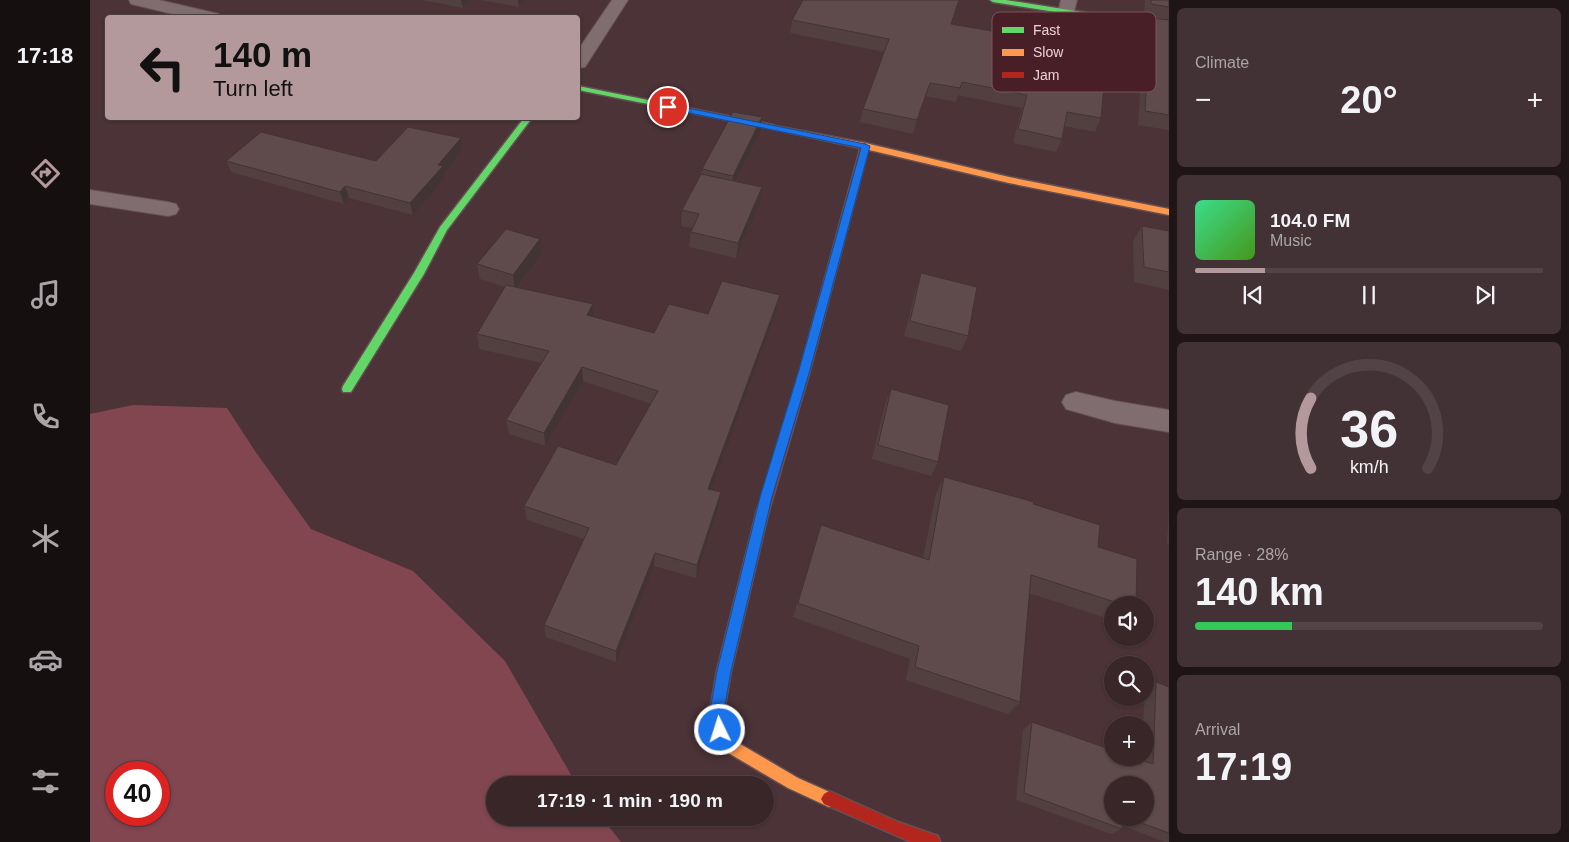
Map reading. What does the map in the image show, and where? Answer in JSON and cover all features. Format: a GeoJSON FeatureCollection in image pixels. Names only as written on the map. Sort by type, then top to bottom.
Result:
{"type":"FeatureCollection","features":[{"type":"Feature","properties":{"kind":"street"},"geometry":{"type":"LineString","coordinates":[[137,0],[200,15]]}},
{"type":"Feature","properties":{"kind":"street"},"geometry":{"type":"LineString","coordinates":[[580,60],[620,0]]}},
{"type":"Feature","properties":{"kind":"street"},"geometry":{"type":"LineString","coordinates":[[993,0],[1068,6],[1096,12]]}},
{"type":"Feature","properties":{"kind":"street"},"geometry":{"type":"LineString","coordinates":[[1156,25],[1169,28]]}},
{"type":"Feature","properties":{"kind":"street"},"geometry":{"type":"LineString","coordinates":[[580,88],[865,146],[1009,180],[1169,212]]}},
{"type":"Feature","properties":{"kind":"street"},"geometry":{"type":"LineString","coordinates":[[346,389],[419,274],[443,229],[526,120]]}},
{"type":"Feature","properties":{"kind":"street"},"geometry":{"type":"LineString","coordinates":[[865,146],[805,370],[766,497],[724,671],[718,705],[720,730],[730,746],[793,783],[896,829],[932,842]]}},
{"type":"Feature","properties":{"kind":"street"},"geometry":{"type":"LineString","coordinates":[[90,197],[168,209]]}},
{"type":"Feature","properties":{"kind":"street"},"geometry":{"type":"LineString","coordinates":[[1076,402],[1115,412],[1169,421]]}},
{"type":"Feature","properties":{"kind":"shaded area"},"geometry":{"type":"Polygon","coordinates":[[[133,405],[227,408],[255,451],[311,529],[413,571],[505,661],[572,776],[486,776],[486,826],[608,826],[621,842],[90,842],[90,414],[133,405]]]}},
{"type":"Feature","properties":{"kind":"building"},"geometry":{"type":"Polygon","coordinates":[[[803,0],[959,0],[951,24],[992,31],[992,88],[962,82],[960,88],[930,83],[917,120],[863,109],[889,39],[792,20],[803,0]]]}},
{"type":"Feature","properties":{"kind":"building"},"geometry":{"type":"Polygon","coordinates":[[[1151,0],[1169,0],[1169,7],[1151,4],[1151,0]]]}},
{"type":"Feature","properties":{"kind":"building"},"geometry":{"type":"Polygon","coordinates":[[[1156,19],[1169,20],[1169,115],[1145,111],[1146,92],[1156,92],[1156,19]]]}},
{"type":"Feature","properties":{"kind":"building"},"geometry":{"type":"Polygon","coordinates":[[[1012,92],[1103,92],[1101,118],[1067,112],[1062,139],[1018,129],[1027,95],[1012,92]]]}},
{"type":"Feature","properties":{"kind":"building"},"geometry":{"type":"Polygon","coordinates":[[[733,112],[762,117],[733,176],[702,169],[733,112]]]}},
{"type":"Feature","properties":{"kind":"building"},"geometry":{"type":"Polygon","coordinates":[[[408,127],[461,138],[438,165],[443,166],[410,203],[345,186],[340,192],[226,161],[261,132],[376,161],[408,127]]]}},
{"type":"Feature","properties":{"kind":"building"},"geometry":{"type":"Polygon","coordinates":[[[701,174],[762,187],[738,243],[691,232],[699,214],[682,210],[701,174]]]}},
{"type":"Feature","properties":{"kind":"building"},"geometry":{"type":"Polygon","coordinates":[[[1142,226],[1169,231],[1169,272],[1144,267],[1142,226]]]}},
{"type":"Feature","properties":{"kind":"building"},"geometry":{"type":"Polygon","coordinates":[[[506,229],[540,239],[513,275],[477,264],[506,229]]]}},
{"type":"Feature","properties":{"kind":"building"},"geometry":{"type":"Polygon","coordinates":[[[921,273],[977,287],[968,336],[910,321],[921,273]]]}},
{"type":"Feature","properties":{"kind":"building"},"geometry":{"type":"Polygon","coordinates":[[[722,281],[780,295],[708,489],[721,492],[697,565],[655,553],[616,651],[544,625],[589,528],[524,506],[558,446],[616,465],[658,391],[582,367],[544,433],[506,420],[549,351],[477,334],[506,285],[593,304],[587,315],[654,333],[669,304],[708,314],[722,281]]]}},
{"type":"Feature","properties":{"kind":"building"},"geometry":{"type":"Polygon","coordinates":[[[891,389],[949,405],[938,462],[878,445],[891,389]]]}},
{"type":"Feature","properties":{"kind":"building"},"geometry":{"type":"Polygon","coordinates":[[[944,477],[1034,502],[1033,504],[1100,525],[1098,547],[1137,559],[1136,596],[1104,596],[1104,599],[1031,575],[1020,702],[915,667],[919,646],[798,603],[821,525],[929,560],[944,477]]]}},
{"type":"Feature","properties":{"kind":"building"},"geometry":{"type":"Polygon","coordinates":[[[1156,682],[1169,687],[1169,833],[1150,826],[1154,826],[1154,776],[1104,776],[1104,822],[1024,793],[1032,722],[1104,747],[1104,766],[1154,766],[1156,682]]]}},
{"type":"Feature","properties":{"kind":"traffic: fast"},"geometry":{"type":"LineString","coordinates":[[993,0],[1068,12]]}},
{"type":"Feature","properties":{"kind":"traffic: fast"},"geometry":{"type":"LineString","coordinates":[[1156,26],[1169,28]]}},
{"type":"Feature","properties":{"kind":"traffic: fast"},"geometry":{"type":"LineString","coordinates":[[580,88],[773,127]]}},
{"type":"Feature","properties":{"kind":"traffic: fast"},"geometry":{"type":"LineString","coordinates":[[347,389],[419,274],[443,229],[526,120]]}},
{"type":"Feature","properties":{"kind":"traffic: slow"},"geometry":{"type":"LineString","coordinates":[[773,127],[865,146],[1009,180],[1169,212]]}},
{"type":"Feature","properties":{"kind":"traffic: slow"},"geometry":{"type":"LineString","coordinates":[[762,514],[724,671],[718,705],[720,730],[730,746],[793,783],[829,799]]}},
{"type":"Feature","properties":{"kind":"traffic: jam"},"geometry":{"type":"LineString","coordinates":[[762,514],[805,370],[865,146]]}},
{"type":"Feature","properties":{"kind":"traffic: jam"},"geometry":{"type":"LineString","coordinates":[[829,799],[896,829],[932,842]]}},
{"type":"Feature","properties":{"kind":"route"},"geometry":{"type":"LineString","coordinates":[[668,107],[865,146],[805,370],[766,497],[724,671],[718,705],[720,730]]}}]}
